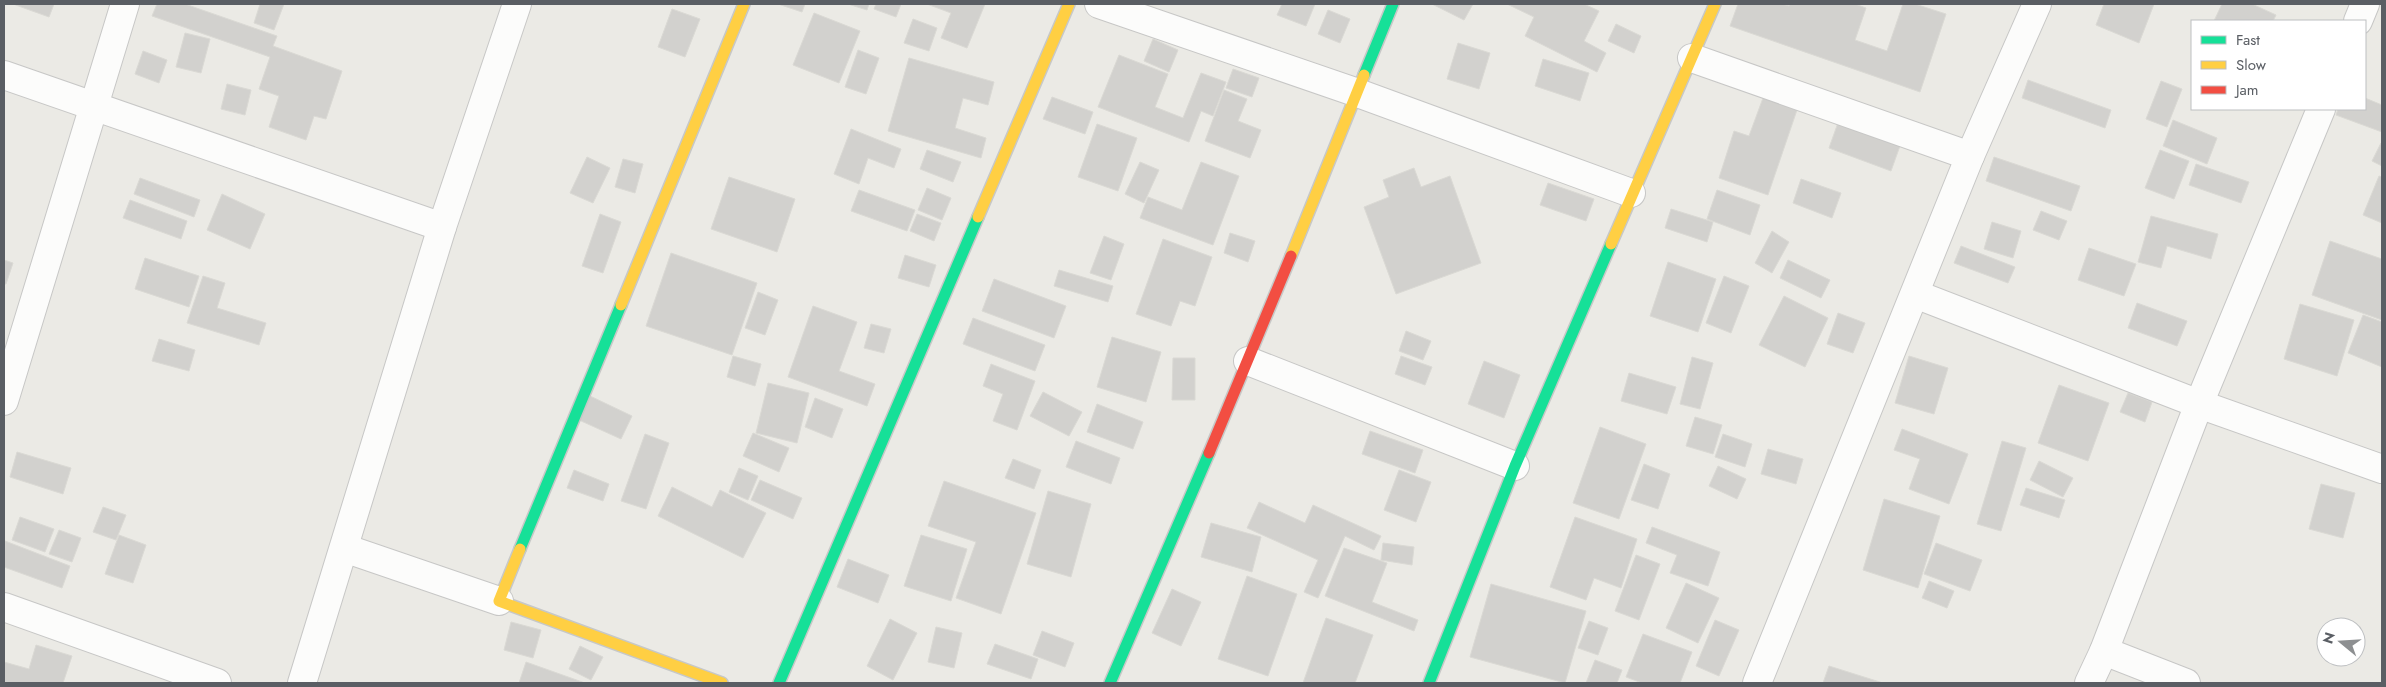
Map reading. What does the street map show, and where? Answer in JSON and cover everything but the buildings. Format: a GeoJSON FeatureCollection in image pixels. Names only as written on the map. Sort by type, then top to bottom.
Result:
{"type":"FeatureCollection","features":[{"type":"Feature","properties":{"kind":"street"},"geometry":{"type":"LineString","coordinates":[[4,401],[125,4]]}},
{"type":"Feature","properties":{"kind":"street"},"geometry":{"type":"LineString","coordinates":[[302,683],[442,227],[518,4]]}},
{"type":"Feature","properties":{"kind":"street"},"geometry":{"type":"LineString","coordinates":[[499,601],[744,4]]}},
{"type":"Feature","properties":{"kind":"street"},"geometry":{"type":"LineString","coordinates":[[779,683],[1069,4]]}},
{"type":"Feature","properties":{"kind":"street"},"geometry":{"type":"LineString","coordinates":[[1099,4],[1355,92],[1631,193]]}},
{"type":"Feature","properties":{"kind":"street"},"geometry":{"type":"LineString","coordinates":[[1110,683],[1248,361],[1355,92],[1393,4]]}},
{"type":"Feature","properties":{"kind":"street"},"geometry":{"type":"LineString","coordinates":[[1428,683],[1515,466],[1631,193],[1715,4]]}},
{"type":"Feature","properties":{"kind":"street"},"geometry":{"type":"LineString","coordinates":[[1756,683],[1970,156],[2037,4]]}},
{"type":"Feature","properties":{"kind":"street"},"geometry":{"type":"LineString","coordinates":[[2358,20],[2365,4]]}},
{"type":"Feature","properties":{"kind":"street"},"geometry":{"type":"LineString","coordinates":[[1692,58],[1970,156]]}},
{"type":"Feature","properties":{"kind":"street"},"geometry":{"type":"LineString","coordinates":[[4,75],[94,108],[442,227]]}},
{"type":"Feature","properties":{"kind":"street"},"geometry":{"type":"LineString","coordinates":[[2089,683],[2104,651],[2199,404],[2321,110]]}},
{"type":"Feature","properties":{"kind":"street"},"geometry":{"type":"LineString","coordinates":[[1915,294],[2199,404],[2382,469]]}},
{"type":"Feature","properties":{"kind":"street"},"geometry":{"type":"LineString","coordinates":[[1248,361],[1515,466]]}},
{"type":"Feature","properties":{"kind":"street"},"geometry":{"type":"LineString","coordinates":[[344,548],[499,601],[722,683]]}},
{"type":"Feature","properties":{"kind":"street"},"geometry":{"type":"LineString","coordinates":[[4,607],[217,683]]}},
{"type":"Feature","properties":{"kind":"street"},"geometry":{"type":"LineString","coordinates":[[2104,651],[2186,683]]}},
{"type":"Feature","properties":{"kind":"traffic: fast"},"geometry":{"type":"LineString","coordinates":[[1364,75],[1393,4]]}},
{"type":"Feature","properties":{"kind":"traffic: fast"},"geometry":{"type":"LineString","coordinates":[[779,683],[978,217]]}},
{"type":"Feature","properties":{"kind":"traffic: fast"},"geometry":{"type":"LineString","coordinates":[[1429,683],[1515,466],[1611,244]]}},
{"type":"Feature","properties":{"kind":"traffic: fast"},"geometry":{"type":"LineString","coordinates":[[520,549],[621,305]]}},
{"type":"Feature","properties":{"kind":"traffic: fast"},"geometry":{"type":"LineString","coordinates":[[1110,683],[1209,453]]}},
{"type":"Feature","properties":{"kind":"traffic: slow"},"geometry":{"type":"LineString","coordinates":[[621,305],[744,4]]}},
{"type":"Feature","properties":{"kind":"traffic: slow"},"geometry":{"type":"LineString","coordinates":[[978,217],[1069,4]]}},
{"type":"Feature","properties":{"kind":"traffic: slow"},"geometry":{"type":"LineString","coordinates":[[1611,244],[1715,4]]}},
{"type":"Feature","properties":{"kind":"traffic: slow"},"geometry":{"type":"LineString","coordinates":[[1291,256],[1364,75]]}},
{"type":"Feature","properties":{"kind":"traffic: slow"},"geometry":{"type":"LineString","coordinates":[[520,549],[499,601],[722,683]]}},
{"type":"Feature","properties":{"kind":"traffic: jam"},"geometry":{"type":"LineString","coordinates":[[1209,453],[1291,256]]}}]}
